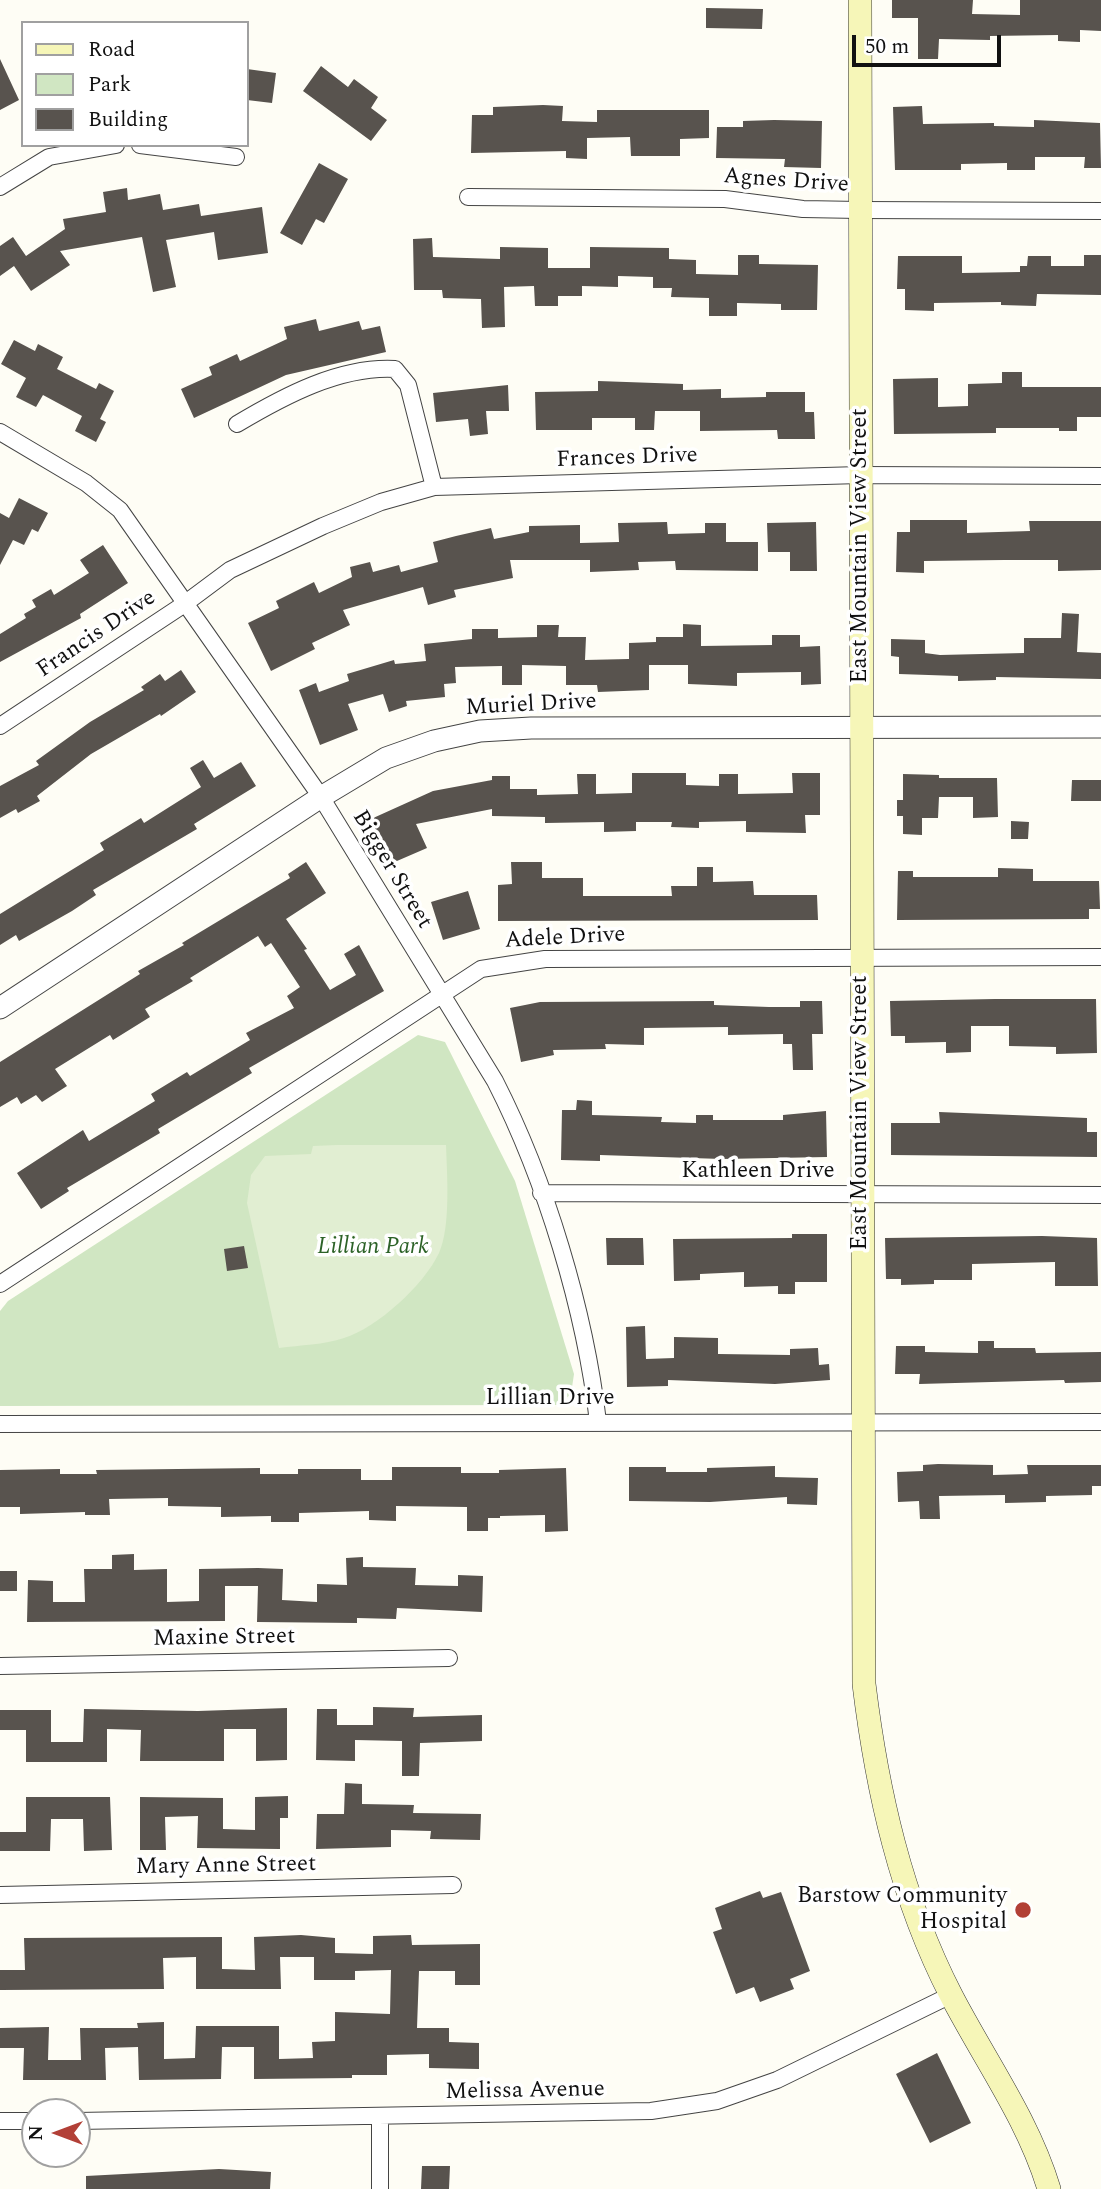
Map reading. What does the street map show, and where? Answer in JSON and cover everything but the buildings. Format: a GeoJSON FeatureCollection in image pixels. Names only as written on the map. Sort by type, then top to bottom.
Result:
{"type":"FeatureCollection","features":[{"type":"Feature","properties":{"kind":"main road","name":"East Mountain View Street"},"geometry":{"type":"LineString","coordinates":[[860,0],[860,1195],[864,1684],[873,1758],[900,1869],[951,1995],[999,2078],[1042,2165],[1049,2189]]}},
{"type":"Feature","properties":{"kind":"street"},"geometry":{"type":"LineString","coordinates":[[0,187],[49,157],[105,147]]}},
{"type":"Feature","properties":{"kind":"street"},"geometry":{"type":"LineString","coordinates":[[156,147],[236,157]]}},
{"type":"Feature","properties":{"kind":"street","name":"Agnes Drive"},"geometry":{"type":"LineString","coordinates":[[468,197],[725,199],[803,209],[1101,211]]}},
{"type":"Feature","properties":{"kind":"street"},"geometry":{"type":"LineString","coordinates":[[237,424],[287,394],[373,368],[395,369],[408,385],[434,487]]}},
{"type":"Feature","properties":{"kind":"street","name":"Bigger Street"},"geometry":{"type":"LineString","coordinates":[[0,432],[86,483],[120,510],[183,605],[321,797],[440,996],[495,1081],[518,1125],[578,1307],[592,1371],[598,1422]]}},
{"type":"Feature","properties":{"kind":"street","name":"Frances Drive"},"geometry":{"type":"LineString","coordinates":[[183,605],[230,570],[272,549],[381,502],[434,487],[860,475],[1101,476]]}},
{"type":"Feature","properties":{"kind":"street","name":"Francis Drive"},"geometry":{"type":"LineString","coordinates":[[0,726],[183,605]]}},
{"type":"Feature","properties":{"kind":"street","name":"Muriel Drive"},"geometry":{"type":"LineString","coordinates":[[0,1008],[321,797],[386,758],[434,741],[480,731],[531,728],[1101,727]]}},
{"type":"Feature","properties":{"kind":"street","name":"Adele Drive"},"geometry":{"type":"LineString","coordinates":[[0,1284],[481,969],[545,958],[1101,957]]}},
{"type":"Feature","properties":{"kind":"street","name":"Kathleen Drive"},"geometry":{"type":"LineString","coordinates":[[541,1193],[1101,1195]]}},
{"type":"Feature","properties":{"kind":"street","name":"Lillian Drive"},"geometry":{"type":"LineString","coordinates":[[0,1424],[1101,1422]]}},
{"type":"Feature","properties":{"kind":"street","name":"Maxine Street"},"geometry":{"type":"LineString","coordinates":[[0,1666],[449,1658]]}},
{"type":"Feature","properties":{"kind":"street","name":"Mary Anne Street"},"geometry":{"type":"LineString","coordinates":[[0,1895],[453,1885]]}},
{"type":"Feature","properties":{"kind":"street","name":"Melissa Avenue"},"geometry":{"type":"LineString","coordinates":[[91,2120],[380,2118],[651,2111],[717,2101],[777,2080],[951,1995]]}},
{"type":"Feature","properties":{"kind":"street"},"geometry":{"type":"LineString","coordinates":[[380,2118],[380,2189]]}},
{"type":"Feature","properties":{"kind":"street"},"geometry":{"type":"LineString","coordinates":[[0,2121],[21,2121]]}},
{"type":"Feature","properties":{"kind":"green space","name":"Lillian Park"},"geometry":{"type":"Polygon","coordinates":[[[418,1035],[445,1042],[515,1181],[574,1374],[571,1394],[558,1405],[0,1406],[0,1311],[8,1301],[418,1035]]]}},
{"type":"Feature","properties":{"kind":"green space"},"geometry":{"type":"Polygon","coordinates":[[[446,1145],[447,1200],[443,1242],[432,1265],[411,1291],[371,1325],[336,1340],[279,1348],[247,1203],[251,1175],[265,1156],[311,1154],[313,1146],[446,1145]]]}},
{"type":"Feature","properties":{"kind":"place","name":"Barstow Community Hospital"},"geometry":{"type":"Point","coordinates":[1023,1910]}}]}
